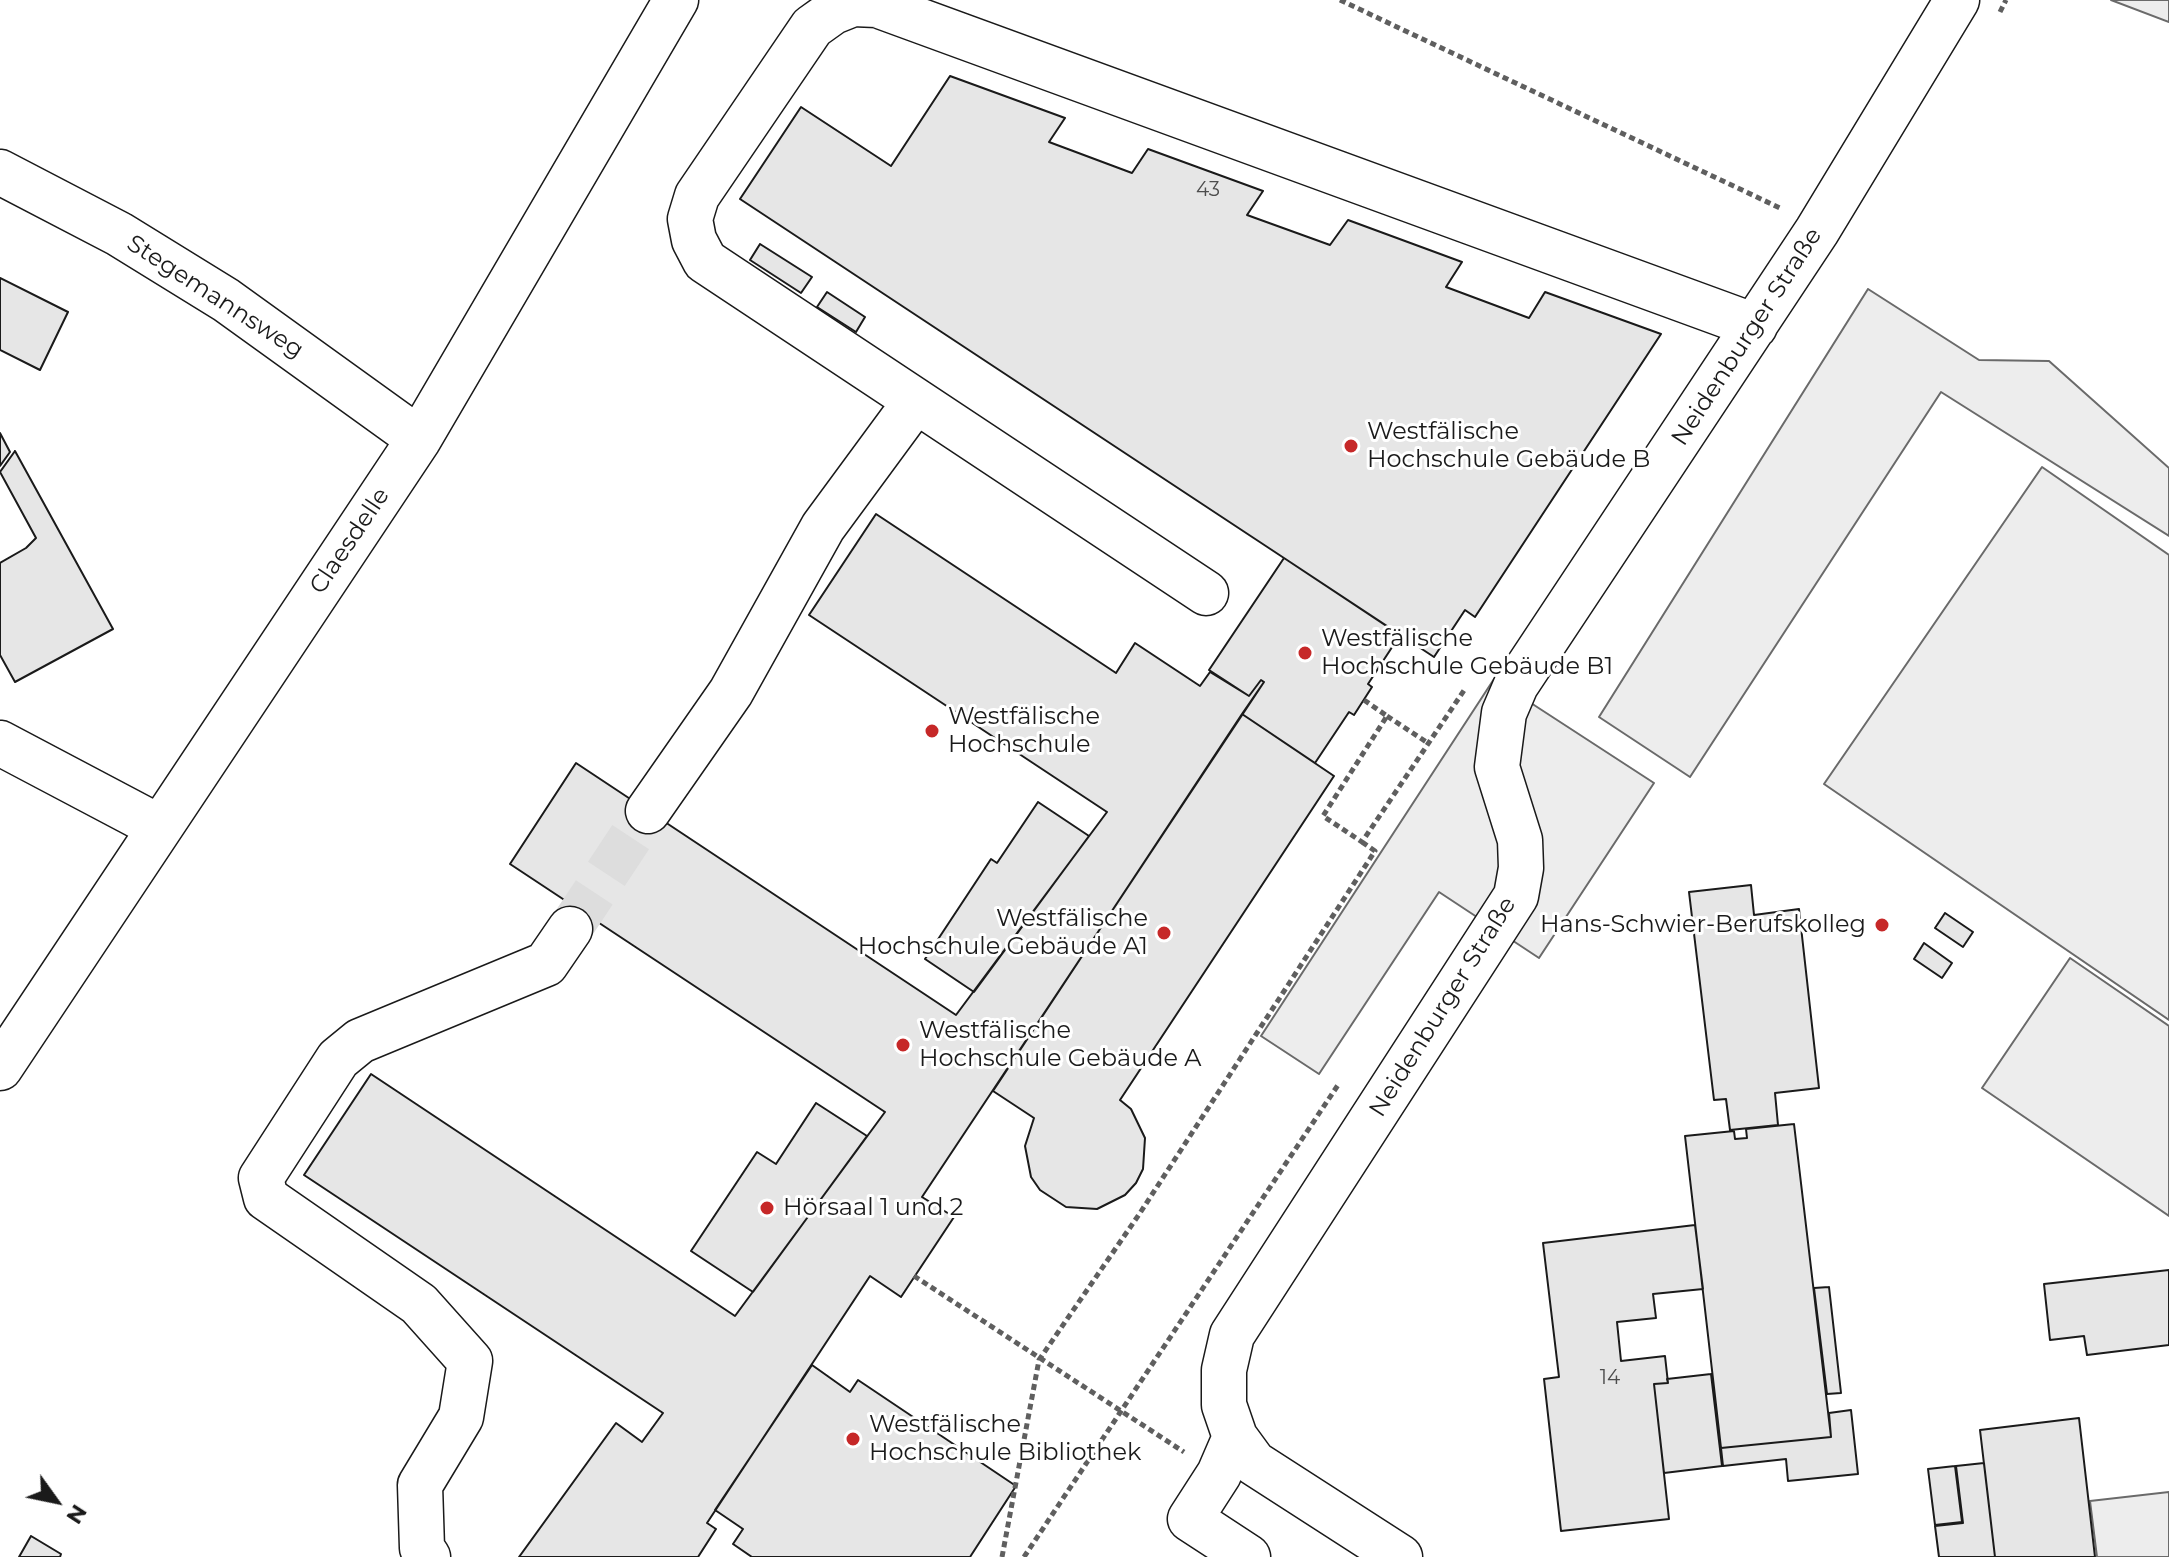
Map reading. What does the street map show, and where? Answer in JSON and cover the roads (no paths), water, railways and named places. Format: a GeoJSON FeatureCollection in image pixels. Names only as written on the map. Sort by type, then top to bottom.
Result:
{"type":"FeatureCollection","features":[{"type":"Feature","properties":{"kind":"street","name":"Claesdelle"},"geometry":{"type":"LineString","coordinates":[[0,1068],[419,439],[676,0]]}},
{"type":"Feature","properties":{"kind":"street","name":"Neidenburger Straße"},"geometry":{"type":"LineString","coordinates":[[1227,1456],[1224,1370],[1232,1335],[1516,896],[1521,868],[1520,840],[1497,767],[1504,713],[1516,685],[1817,231],[1957,0]]}},
{"type":"Feature","properties":{"kind":"street"},"geometry":{"type":"LineString","coordinates":[[1206,593],[705,261],[694,240],[690,219],[697,196],[812,27],[853,4],[877,5],[1755,326]]}},
{"type":"Feature","properties":{"kind":"street","name":"Stegemannsweg"},"geometry":{"type":"LineString","coordinates":[[0,172],[119,234],[226,300],[419,439]]}},
{"type":"Feature","properties":{"kind":"street"},"geometry":{"type":"LineString","coordinates":[[648,811],[731,692],[823,527],[915,402]]}},
{"type":"Feature","properties":{"kind":"street"},"geometry":{"type":"LineString","coordinates":[[0,743],[159,827]]}},
{"type":"Feature","properties":{"kind":"street"},"geometry":{"type":"LineString","coordinates":[[428,1557],[422,1548],[420,1485],[461,1417],[470,1361],[419,1304],[266,1198],[261,1178],[338,1059],[360,1041],[546,964],[570,929]]}},
{"type":"Feature","properties":{"kind":"street"},"geometry":{"type":"LineString","coordinates":[[1248,1557],[1190,1519],[1227,1456],[1254,1463],[1400,1557]]}},
{"type":"Feature","properties":{"kind":"tunnel"},"geometry":{"type":"LineString","coordinates":[[570,929],[648,811]]}},
{"type":"Feature","properties":{"kind":"place","name":"Westfälische Hochschule Gebäude B"},"geometry":{"type":"Point","coordinates":[1351,446]}},
{"type":"Feature","properties":{"kind":"place","name":"Westfälische Hochschule Gebäude B1"},"geometry":{"type":"Point","coordinates":[1305,653]}},
{"type":"Feature","properties":{"kind":"place","name":"Westfälische Hochschule"},"geometry":{"type":"Point","coordinates":[932,731]}},
{"type":"Feature","properties":{"kind":"place","name":"Hans-Schwier-Berufskolleg"},"geometry":{"type":"Point","coordinates":[1882,925]}},
{"type":"Feature","properties":{"kind":"place","name":"Westfälische Hochschule Gebäude A1"},"geometry":{"type":"Point","coordinates":[1164,933]}},
{"type":"Feature","properties":{"kind":"place","name":"Westfälische Hochschule Gebäude A"},"geometry":{"type":"Point","coordinates":[903,1045]}},
{"type":"Feature","properties":{"kind":"place","name":"Hörsaal 1 und 2"},"geometry":{"type":"Point","coordinates":[767,1208]}},
{"type":"Feature","properties":{"kind":"place","name":"Westfälische Hochschule Bibliothek"},"geometry":{"type":"Point","coordinates":[853,1439]}}]}
